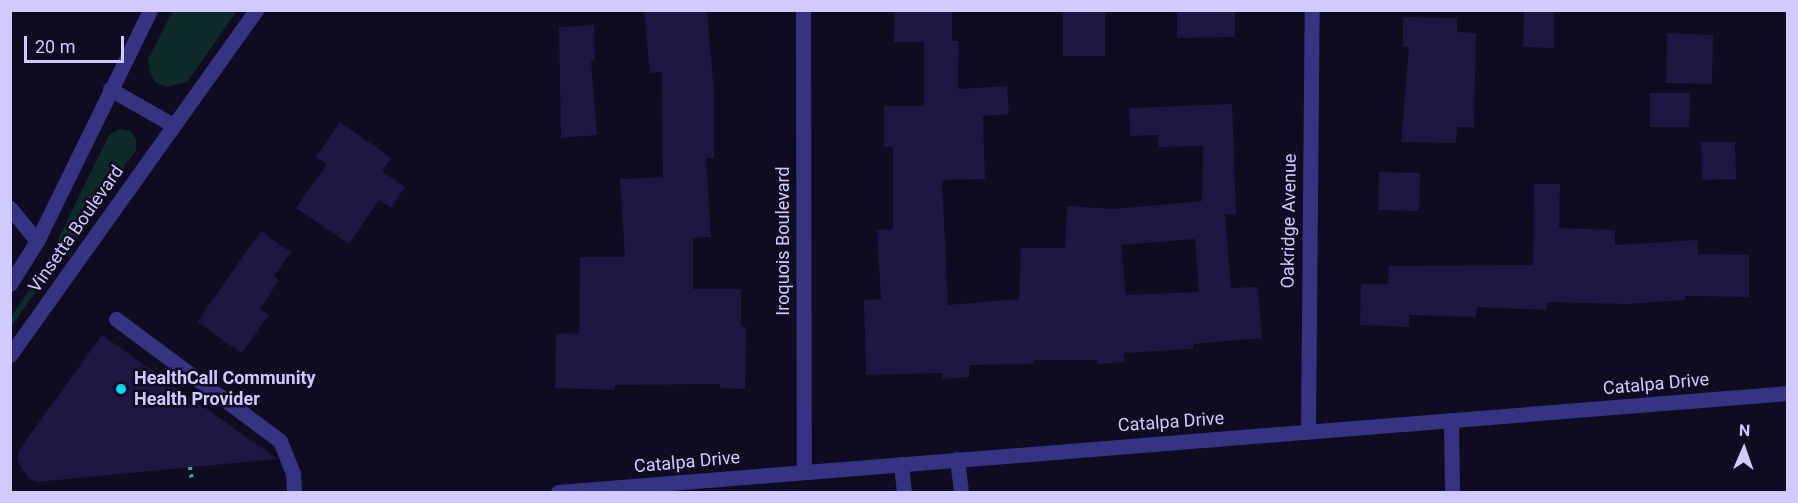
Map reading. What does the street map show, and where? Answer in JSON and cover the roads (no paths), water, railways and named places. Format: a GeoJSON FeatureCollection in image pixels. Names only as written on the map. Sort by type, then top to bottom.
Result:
{"type":"FeatureCollection","features":[{"type":"Feature","properties":{"kind":"street","name":"Vinsetta Boulevard"},"geometry":{"type":"LineString","coordinates":[[10,284],[37,241],[150,10]]}},
{"type":"Feature","properties":{"kind":"street","name":"Vinsetta Boulevard"},"geometry":{"type":"LineString","coordinates":[[10,355],[256,10]]}},
{"type":"Feature","properties":{"kind":"street","name":"Iroquois Boulevard"},"geometry":{"type":"LineString","coordinates":[[803,10],[804,472]]}},
{"type":"Feature","properties":{"kind":"street","name":"Oakridge Avenue"},"geometry":{"type":"LineString","coordinates":[[1308,431],[1312,10]]}},
{"type":"Feature","properties":{"kind":"street"},"geometry":{"type":"LineString","coordinates":[[110,88],[173,125]]}},
{"type":"Feature","properties":{"kind":"street"},"geometry":{"type":"LineString","coordinates":[[10,208],[37,241]]}},
{"type":"Feature","properties":{"kind":"street"},"geometry":{"type":"LineString","coordinates":[[116,319],[280,441],[292,473],[294,492]]}},
{"type":"Feature","properties":{"kind":"street","name":"Catalpa Drive"},"geometry":{"type":"LineString","coordinates":[[558,492],[1788,393]]}},
{"type":"Feature","properties":{"kind":"street"},"geometry":{"type":"LineString","coordinates":[[1451,420],[1452,492]]}},
{"type":"Feature","properties":{"kind":"street"},"geometry":{"type":"LineString","coordinates":[[957,459],[961,492]]}},
{"type":"Feature","properties":{"kind":"street"},"geometry":{"type":"LineString","coordinates":[[901,464],[904,492]]}},
{"type":"Feature","properties":{"kind":"place","name":"HealthCall Community Health Provider"},"geometry":{"type":"Point","coordinates":[121,389]}}]}
